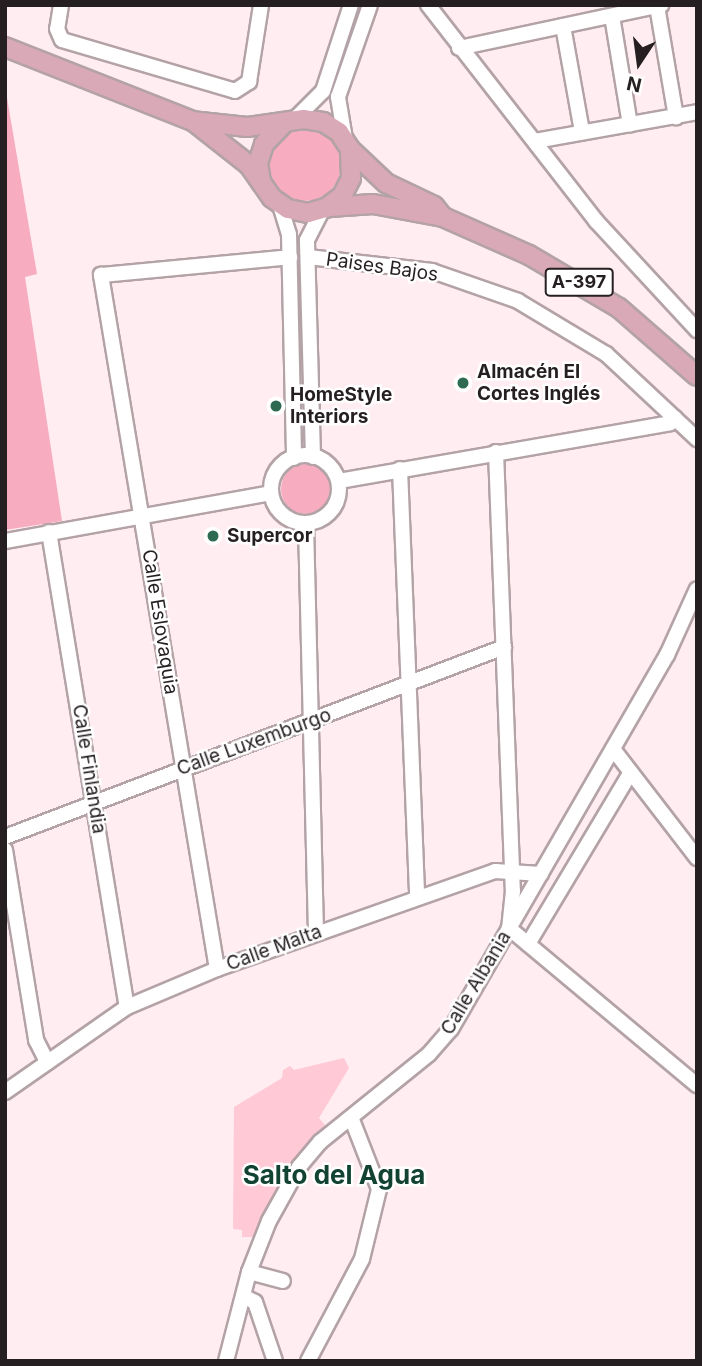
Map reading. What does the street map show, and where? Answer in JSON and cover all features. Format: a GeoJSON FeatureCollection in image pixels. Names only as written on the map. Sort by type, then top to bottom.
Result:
{"type":"FeatureCollection","features":[{"type":"Feature","properties":{"kind":"main road","name":"A-397"},"geometry":{"type":"LineString","coordinates":[[5,47],[193,121],[247,127],[289,122],[323,122],[386,183],[434,206],[443,217]]}},
{"type":"Feature","properties":{"kind":"main road","name":"A-397"},"geometry":{"type":"LineString","coordinates":[[193,121],[249,165],[280,205],[298,212],[373,204],[443,217],[529,255],[598,293],[638,321],[697,376]]}},
{"type":"Feature","properties":{"kind":"main road"},"geometry":{"type":"LineString","coordinates":[[261,182],[258,163],[264,144],[289,122]]}},
{"type":"Feature","properties":{"kind":"main road"},"geometry":{"type":"LineString","coordinates":[[324,209],[348,187],[353,169],[348,145]]}},
{"type":"Feature","properties":{"kind":"street"},"geometry":{"type":"LineString","coordinates":[[61,5],[58,33],[66,42],[230,90],[245,86],[261,5]]}},
{"type":"Feature","properties":{"kind":"street"},"geometry":{"type":"LineString","coordinates":[[289,122],[323,91],[351,5]]}},
{"type":"Feature","properties":{"kind":"street"},"geometry":{"type":"LineString","coordinates":[[348,145],[338,97],[370,5]]}},
{"type":"Feature","properties":{"kind":"street"},"geometry":{"type":"LineString","coordinates":[[429,5],[459,48],[596,221],[697,330]]}},
{"type":"Feature","properties":{"kind":"street"},"geometry":{"type":"LineString","coordinates":[[459,48],[659,6],[676,117]]}},
{"type":"Feature","properties":{"kind":"street"},"geometry":{"type":"LineString","coordinates":[[612,16],[630,125]]}},
{"type":"Feature","properties":{"kind":"street"},"geometry":{"type":"LineString","coordinates":[[564,26],[582,132]]}},
{"type":"Feature","properties":{"kind":"street"},"geometry":{"type":"LineString","coordinates":[[535,141],[697,112]]}},
{"type":"Feature","properties":{"kind":"street"},"geometry":{"type":"LineString","coordinates":[[280,205],[290,257],[295,458]]}},
{"type":"Feature","properties":{"kind":"street"},"geometry":{"type":"LineString","coordinates":[[313,457],[307,257],[309,231],[324,209]]}},
{"type":"Feature","properties":{"kind":"street","name":"Calle Eslovaquia"},"geometry":{"type":"LineString","coordinates":[[217,969],[101,275],[290,257]]}},
{"type":"Feature","properties":{"kind":"street","name":"Paises Bajos"},"geometry":{"type":"LineString","coordinates":[[307,257],[432,271],[518,301],[606,354],[697,439]]}},
{"type":"Feature","properties":{"kind":"street"},"geometry":{"type":"LineString","coordinates":[[339,481],[670,423],[675,418]]}},
{"type":"Feature","properties":{"kind":"street"},"geometry":{"type":"LineString","coordinates":[[496,452],[509,870],[513,908],[509,928],[697,1085]]}},
{"type":"Feature","properties":{"kind":"street"},"geometry":{"type":"LineString","coordinates":[[313,457],[326,462],[339,481],[339,495],[330,512],[306,524],[281,512],[271,493],[274,476],[295,458],[313,457]]}},
{"type":"Feature","properties":{"kind":"street"},"geometry":{"type":"LineString","coordinates":[[400,469],[417,897]]}},
{"type":"Feature","properties":{"kind":"street"},"geometry":{"type":"LineString","coordinates":[[5,541],[271,493]]}},
{"type":"Feature","properties":{"kind":"street"},"geometry":{"type":"LineString","coordinates":[[306,524],[316,932]]}},
{"type":"Feature","properties":{"kind":"street","name":"Calle Finlandia"},"geometry":{"type":"LineString","coordinates":[[49,532],[127,1007]]}},
{"type":"Feature","properties":{"kind":"street","name":"Calle Albania"},"geometry":{"type":"LineString","coordinates":[[229,1354],[249,1272],[269,1221],[299,1167],[320,1142],[429,1054],[451,1029],[613,750],[683,624],[697,589]]}},
{"type":"Feature","properties":{"kind":"street","name":"Calle Luxemburgo"},"geometry":{"type":"LineString","coordinates":[[5,837],[504,647]]}},
{"type":"Feature","properties":{"kind":"street"},"geometry":{"type":"LineString","coordinates":[[613,750],[697,858]]}},
{"type":"Feature","properties":{"kind":"street"},"geometry":{"type":"LineString","coordinates":[[528,944],[631,772]]}},
{"type":"Feature","properties":{"kind":"street"},"geometry":{"type":"LineString","coordinates":[[5,850],[36,1040],[47,1062]]}},
{"type":"Feature","properties":{"kind":"street"},"geometry":{"type":"LineString","coordinates":[[509,870],[518,875],[541,874]]}},
{"type":"Feature","properties":{"kind":"street","name":"Calle Malta"},"geometry":{"type":"LineString","coordinates":[[5,1092],[127,1007],[217,969],[316,932],[417,897],[509,870]]}},
{"type":"Feature","properties":{"kind":"street"},"geometry":{"type":"LineString","coordinates":[[308,1361],[362,1259],[379,1189],[351,1117]]}},
{"type":"Feature","properties":{"kind":"street"},"geometry":{"type":"LineString","coordinates":[[249,1272],[283,1281]]}},
{"type":"Feature","properties":{"kind":"street"},"geometry":{"type":"LineString","coordinates":[[245,1297],[255,1302],[275,1361]]}},
{"type":"Feature","properties":{"kind":"shaded area"},"geometry":{"type":"Polygon","coordinates":[[[5,86],[37,274],[25,277],[62,521],[5,530],[5,86]]]}},
{"type":"Feature","properties":{"kind":"shaded area"},"geometry":{"type":"Polygon","coordinates":[[[305,129],[325,135],[335,145],[341,165],[335,185],[325,195],[305,201],[285,195],[275,185],[269,165],[275,145],[285,135],[305,129]]]}},
{"type":"Feature","properties":{"kind":"shaded area"},"geometry":{"type":"Polygon","coordinates":[[[306,464],[324,471],[331,489],[324,507],[306,514],[288,507],[281,489],[288,471],[306,464]]]}},
{"type":"Feature","properties":{"kind":"shaded area"},"geometry":{"type":"Polygon","coordinates":[[[344,1058],[349,1068],[319,1118],[325,1125],[297,1158],[254,1237],[242,1237],[242,1230],[233,1229],[234,1107],[282,1078],[283,1070],[290,1066],[294,1070],[344,1058]]]}},
{"type":"Feature","properties":{"kind":"place","name":"Almacén El Cortes Inglés"},"geometry":{"type":"Point","coordinates":[463,383]}},
{"type":"Feature","properties":{"kind":"place","name":"HomeStyle Interiors"},"geometry":{"type":"Point","coordinates":[276,406]}},
{"type":"Feature","properties":{"kind":"place","name":"Supercor"},"geometry":{"type":"Point","coordinates":[213,536]}},
{"type":"Feature","properties":{"kind":"district","name":"Salto del Agua"},"geometry":{"type":"Point","coordinates":[334,1175]}}]}
